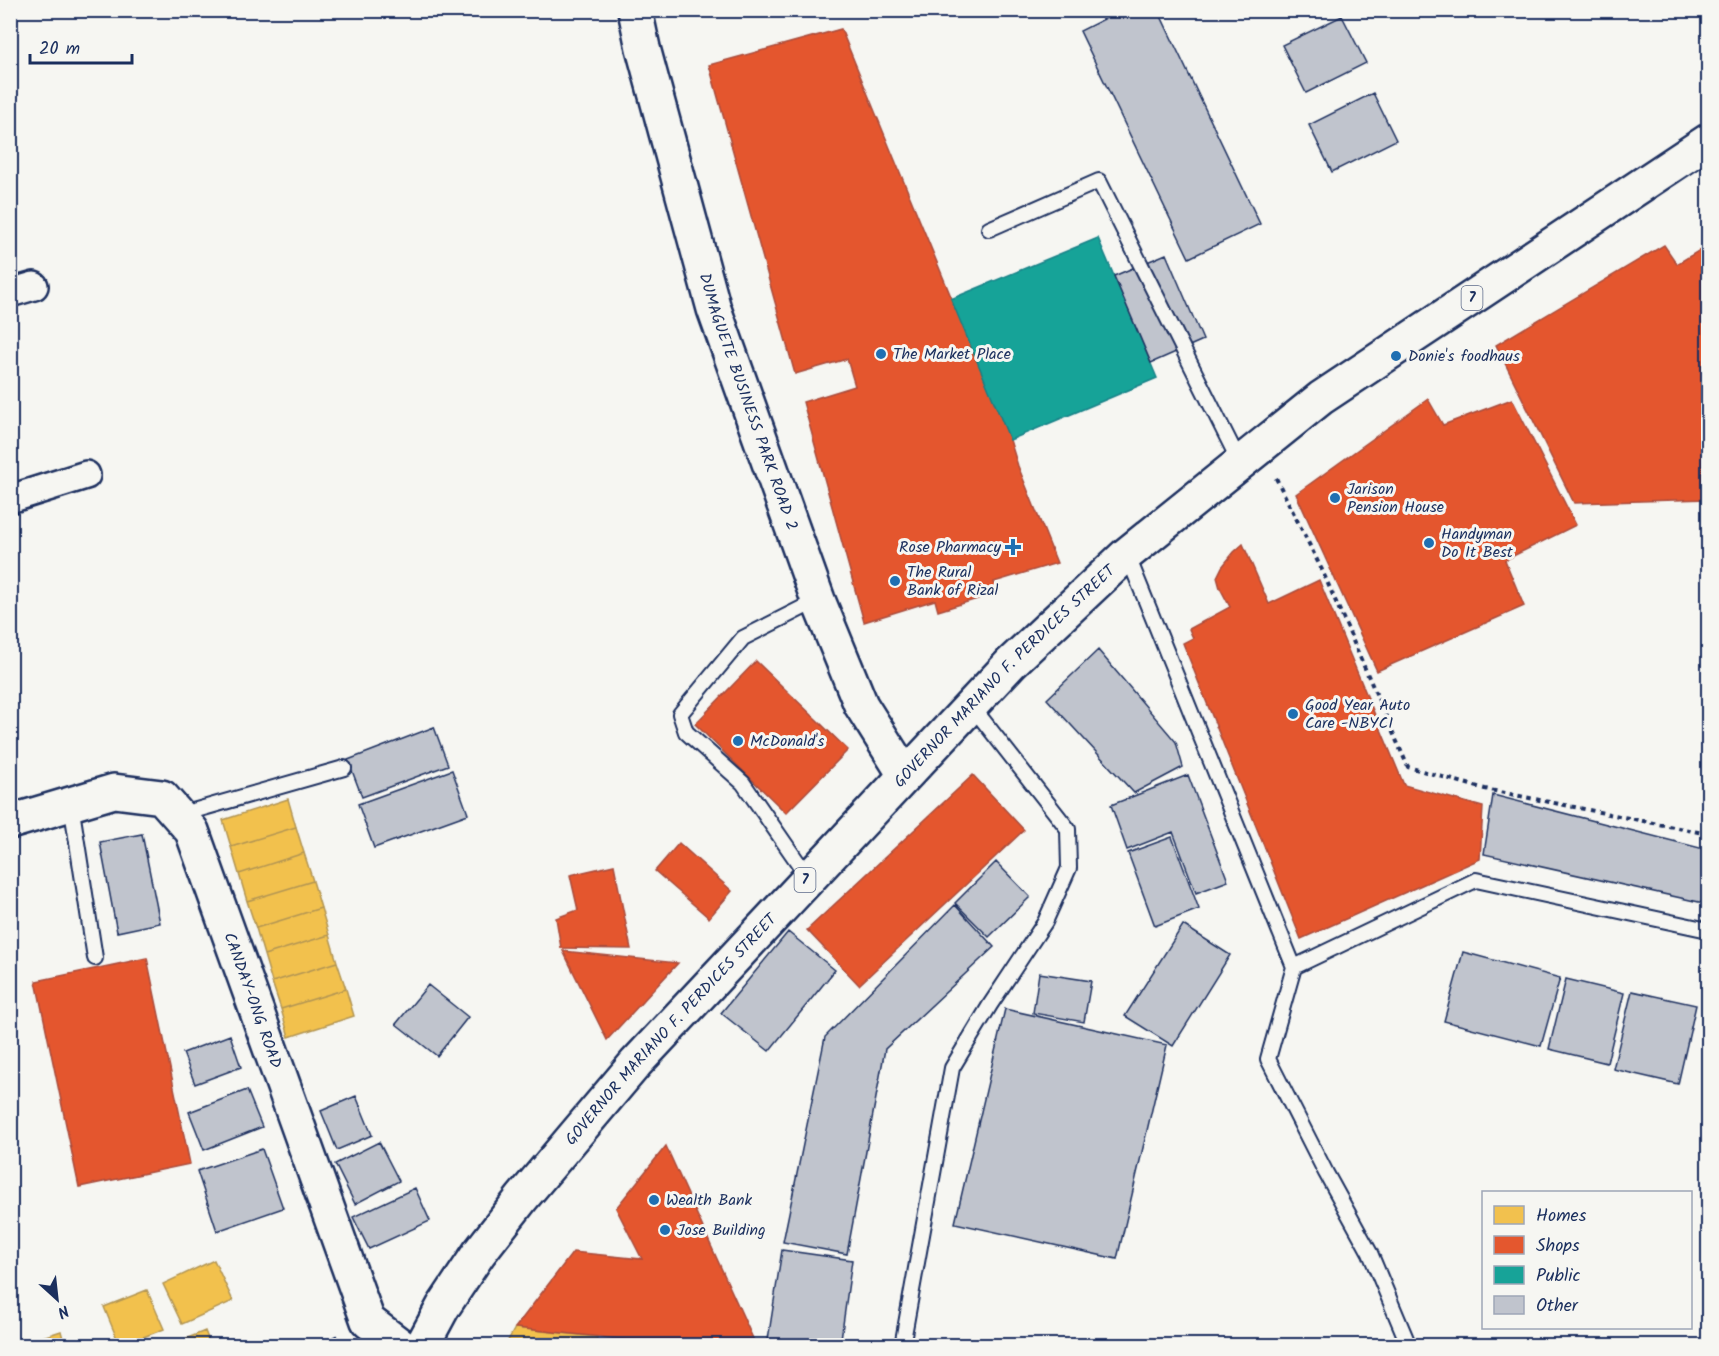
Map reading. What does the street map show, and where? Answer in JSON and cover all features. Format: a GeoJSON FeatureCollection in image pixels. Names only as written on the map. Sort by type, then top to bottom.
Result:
{"type":"FeatureCollection","features":[{"type":"Feature","properties":{"kind":"main road","name":"DUMAGUETE BUSINESS PARK ROAD 2"},"geometry":{"type":"LineString","coordinates":[[635,10],[643,48],[714,309],[818,600],[861,705],[905,775]]}},
{"type":"Feature","properties":{"kind":"main road","name":"GOVERNOR MARIANO F. PERDICES STREET"},"geometry":{"type":"LineString","coordinates":[[422,1346],[443,1307],[479,1253],[522,1198],[636,1063],[1011,663],[1127,554],[1321,398],[1708,141]]}},
{"type":"Feature","properties":{"kind":"main road","name":"CANDAY-ONG ROAD"},"geometry":{"type":"LineString","coordinates":[[10,822],[114,791],[162,797],[192,831],[368,1321],[401,1346]]}},
{"type":"Feature","properties":{"kind":"street"},"geometry":{"type":"LineString","coordinates":[[10,499],[86,475]]}},
{"type":"Feature","properties":{"kind":"lane"},"geometry":{"type":"LineString","coordinates":[[989,229],[1099,181],[1251,455]]}},
{"type":"Feature","properties":{"kind":"lane"},"geometry":{"type":"LineString","coordinates":[[1127,554],[1294,967],[1269,1059],[1326,1173],[1370,1253],[1409,1346]]}},
{"type":"Feature","properties":{"kind":"lane"},"geometry":{"type":"LineString","coordinates":[[808,877],[743,783],[686,732],[680,714],[743,638],[818,600]]}},
{"type":"Feature","properties":{"kind":"lane"},"geometry":{"type":"LineString","coordinates":[[902,1346],[952,1068],[1045,922],[1069,868],[1068,829],[971,705]]}},
{"type":"Feature","properties":{"kind":"lane"},"geometry":{"type":"LineString","coordinates":[[179,815],[344,768]]}},
{"type":"Feature","properties":{"kind":"lane"},"geometry":{"type":"LineString","coordinates":[[71,804],[96,958]]}},
{"type":"Feature","properties":{"kind":"lane"},"geometry":{"type":"LineString","coordinates":[[1294,967],[1476,880],[1708,930]]}},
{"type":"Feature","properties":{"kind":"path"},"geometry":{"type":"LineString","coordinates":[[1251,455],[1322,570],[1408,766],[1485,789],[1708,834]]}},
{"type":"Feature","properties":{"kind":"building: Homes"},"geometry":{"type":"Polygon","coordinates":[[[288,799],[296,827],[231,847],[223,820],[288,799]]]}},
{"type":"Feature","properties":{"kind":"building: Homes"},"geometry":{"type":"Polygon","coordinates":[[[296,827],[304,853],[239,874],[231,847],[296,827]]]}},
{"type":"Feature","properties":{"kind":"building: Homes"},"geometry":{"type":"Polygon","coordinates":[[[304,853],[313,881],[247,901],[239,874],[304,853]]]}},
{"type":"Feature","properties":{"kind":"building: Homes"},"geometry":{"type":"Polygon","coordinates":[[[313,881],[321,908],[256,928],[247,901],[313,881]]]}},
{"type":"Feature","properties":{"kind":"building: Homes"},"geometry":{"type":"Polygon","coordinates":[[[321,908],[329,935],[264,955],[256,928],[321,908]]]}},
{"type":"Feature","properties":{"kind":"building: Homes"},"geometry":{"type":"Polygon","coordinates":[[[329,935],[337,962],[272,982],[264,955],[329,935]]]}},
{"type":"Feature","properties":{"kind":"building: Homes"},"geometry":{"type":"Polygon","coordinates":[[[337,962],[346,989],[281,1009],[272,982],[337,962]]]}},
{"type":"Feature","properties":{"kind":"building: Homes"},"geometry":{"type":"Polygon","coordinates":[[[346,989],[354,1016],[289,1037],[281,1009],[346,989]]]}},
{"type":"Feature","properties":{"kind":"building: Homes"},"geometry":{"type":"Polygon","coordinates":[[[214,1260],[233,1301],[182,1324],[163,1284],[214,1260]]]}},
{"type":"Feature","properties":{"kind":"building: Homes"},"geometry":{"type":"Polygon","coordinates":[[[147,1290],[164,1329],[120,1346],[104,1307],[147,1290]]]}},
{"type":"Feature","properties":{"kind":"building: Homes"},"geometry":{"type":"Polygon","coordinates":[[[515,1328],[597,1337],[596,1346],[505,1346],[515,1328]]]}},
{"type":"Feature","properties":{"kind":"building: Homes"},"geometry":{"type":"Polygon","coordinates":[[[61,1331],[65,1346],[15,1346],[61,1331]]]}},
{"type":"Feature","properties":{"kind":"building: Homes"},"geometry":{"type":"Polygon","coordinates":[[[205,1331],[211,1346],[168,1346],[205,1331]]]}},
{"type":"Feature","properties":{"kind":"building: Shops","name":"The Market Place"},"geometry":{"type":"Polygon","coordinates":[[[841,29],[1010,440],[1018,466],[1057,563],[994,582],[997,593],[938,611],[935,600],[864,622],[803,402],[855,386],[847,359],[795,374],[709,65],[841,29]]]}},
{"type":"Feature","properties":{"kind":"building: Shops"},"geometry":{"type":"Polygon","coordinates":[[[1664,245],[1677,264],[1708,245],[1708,499],[1574,503],[1496,345],[1664,245]]]}},
{"type":"Feature","properties":{"kind":"building: Shops","name":"Handyman Do It Best"},"geometry":{"type":"Polygon","coordinates":[[[1428,399],[1443,425],[1512,399],[1576,525],[1505,560],[1524,606],[1377,671],[1296,494],[1428,399]]]}},
{"type":"Feature","properties":{"kind":"building: Shops","name":"Good Year Auto Care -NBYCI"},"geometry":{"type":"Polygon","coordinates":[[[1243,544],[1269,604],[1319,580],[1404,785],[1483,807],[1480,859],[1301,939],[1183,643],[1193,638],[1189,629],[1230,607],[1217,577],[1222,567],[1243,544]]]}},
{"type":"Feature","properties":{"kind":"building: Shops"},"geometry":{"type":"Polygon","coordinates":[[[756,661],[848,750],[786,813],[695,724],[756,661]]]}},
{"type":"Feature","properties":{"kind":"building: Shops"},"geometry":{"type":"Polygon","coordinates":[[[973,775],[1024,830],[859,985],[807,930],[973,775]]]}},
{"type":"Feature","properties":{"kind":"building: Shops"},"geometry":{"type":"Polygon","coordinates":[[[679,843],[732,891],[709,918],[655,871],[679,843]]]}},
{"type":"Feature","properties":{"kind":"building: Shops"},"geometry":{"type":"Polygon","coordinates":[[[614,865],[631,949],[561,948],[556,918],[578,910],[570,875],[614,865]]]}},
{"type":"Feature","properties":{"kind":"building: Shops"},"geometry":{"type":"Polygon","coordinates":[[[563,951],[678,963],[607,1040],[563,951]]]}},
{"type":"Feature","properties":{"kind":"building: Shops"},"geometry":{"type":"Polygon","coordinates":[[[147,958],[190,1164],[79,1187],[36,981],[147,958]]]}},
{"type":"Feature","properties":{"kind":"building: Shops","name":"Jose Building"},"geometry":{"type":"Polygon","coordinates":[[[666,1146],[755,1343],[749,1346],[686,1346],[515,1328],[573,1252],[642,1259],[616,1208],[666,1146]]]}},
{"type":"Feature","properties":{"kind":"building: Public"},"geometry":{"type":"Polygon","coordinates":[[[1098,238],[1157,378],[1010,440],[951,299],[1098,238]]]}},
{"type":"Feature","properties":{"kind":"building: Other"},"geometry":{"type":"Polygon","coordinates":[[[1122,10],[1158,10],[1260,224],[1189,258],[1080,31],[1122,10]]]}},
{"type":"Feature","properties":{"kind":"building: Other"},"geometry":{"type":"Polygon","coordinates":[[[1700,10],[1708,10],[1708,25],[1700,10]]]}},
{"type":"Feature","properties":{"kind":"building: Other"},"geometry":{"type":"Polygon","coordinates":[[[1342,16],[1366,63],[1306,93],[1282,45],[1342,16]]]}},
{"type":"Feature","properties":{"kind":"building: Other"},"geometry":{"type":"Polygon","coordinates":[[[1373,93],[1396,140],[1332,172],[1309,125],[1373,93]]]}},
{"type":"Feature","properties":{"kind":"building: Other"},"geometry":{"type":"Polygon","coordinates":[[[1166,254],[1203,340],[1151,363],[1114,276],[1166,254]]]}},
{"type":"Feature","properties":{"kind":"building: Other"},"geometry":{"type":"Polygon","coordinates":[[[1098,650],[1176,742],[1183,767],[1134,793],[1047,699],[1098,650]]]}},
{"type":"Feature","properties":{"kind":"building: Other"},"geometry":{"type":"Polygon","coordinates":[[[434,727],[448,765],[362,797],[348,760],[434,727]]]}},
{"type":"Feature","properties":{"kind":"building: Other"},"geometry":{"type":"Polygon","coordinates":[[[452,770],[468,814],[374,848],[358,804],[452,770]]]}},
{"type":"Feature","properties":{"kind":"building: Other"},"geometry":{"type":"Polygon","coordinates":[[[1188,775],[1228,881],[1196,893],[1173,832],[1127,850],[1111,805],[1188,775]]]}},
{"type":"Feature","properties":{"kind":"building: Other"},"geometry":{"type":"Polygon","coordinates":[[[1493,795],[1708,850],[1708,904],[1484,854],[1493,795]]]}},
{"type":"Feature","properties":{"kind":"building: Other"},"geometry":{"type":"Polygon","coordinates":[[[142,834],[160,923],[117,932],[100,842],[142,834]]]}},
{"type":"Feature","properties":{"kind":"building: Other"},"geometry":{"type":"Polygon","coordinates":[[[1172,837],[1199,909],[1155,926],[1128,853],[1172,837]]]}},
{"type":"Feature","properties":{"kind":"building: Other"},"geometry":{"type":"Polygon","coordinates":[[[996,862],[1030,897],[989,937],[955,903],[996,862]]]}},
{"type":"Feature","properties":{"kind":"building: Other"},"geometry":{"type":"Polygon","coordinates":[[[955,905],[994,947],[885,1049],[847,1254],[783,1242],[825,1037],[955,905]]]}},
{"type":"Feature","properties":{"kind":"building: Other"},"geometry":{"type":"Polygon","coordinates":[[[1183,925],[1230,955],[1173,1046],[1125,1016],[1183,925]]]}},
{"type":"Feature","properties":{"kind":"building: Other"},"geometry":{"type":"Polygon","coordinates":[[[788,932],[835,970],[769,1051],[721,1013],[788,932]]]}},
{"type":"Feature","properties":{"kind":"building: Other"},"geometry":{"type":"Polygon","coordinates":[[[1463,952],[1560,978],[1541,1046],[1444,1021],[1463,952]]]}},
{"type":"Feature","properties":{"kind":"building: Other"},"geometry":{"type":"Polygon","coordinates":[[[1039,973],[1091,981],[1084,1022],[1033,1013],[1039,973]]]}},
{"type":"Feature","properties":{"kind":"building: Other"},"geometry":{"type":"Polygon","coordinates":[[[1566,979],[1624,993],[1607,1063],[1549,1049],[1566,979]]]}},
{"type":"Feature","properties":{"kind":"building: Other"},"geometry":{"type":"Polygon","coordinates":[[[428,985],[468,1017],[437,1056],[396,1024],[428,985]]]}},
{"type":"Feature","properties":{"kind":"building: Other"},"geometry":{"type":"Polygon","coordinates":[[[1632,991],[1696,1005],[1678,1084],[1613,1069],[1632,991]]]}},
{"type":"Feature","properties":{"kind":"building: Other"},"geometry":{"type":"Polygon","coordinates":[[[1005,1009],[1167,1045],[1117,1259],[955,1223],[1005,1009]]]}},
{"type":"Feature","properties":{"kind":"building: Other"},"geometry":{"type":"Polygon","coordinates":[[[230,1035],[241,1067],[195,1084],[183,1053],[230,1035]]]}},
{"type":"Feature","properties":{"kind":"building: Other"},"geometry":{"type":"Polygon","coordinates":[[[247,1090],[262,1127],[204,1150],[189,1112],[247,1090]]]}},
{"type":"Feature","properties":{"kind":"building: Other"},"geometry":{"type":"Polygon","coordinates":[[[356,1096],[372,1135],[337,1150],[321,1111],[356,1096]]]}},
{"type":"Feature","properties":{"kind":"building: Other"},"geometry":{"type":"Polygon","coordinates":[[[379,1142],[399,1181],[355,1204],[335,1164],[379,1142]]]}},
{"type":"Feature","properties":{"kind":"building: Other"},"geometry":{"type":"Polygon","coordinates":[[[262,1149],[283,1208],[217,1231],[197,1171],[262,1149]]]}},
{"type":"Feature","properties":{"kind":"building: Other"},"geometry":{"type":"Polygon","coordinates":[[[415,1188],[430,1221],[369,1249],[353,1217],[415,1188]]]}},
{"type":"Feature","properties":{"kind":"building: Other"},"geometry":{"type":"Polygon","coordinates":[[[782,1250],[852,1260],[840,1346],[767,1346],[782,1250]]]}},
{"type":"Feature","properties":{"kind":"place","name":"The Market Place"},"geometry":{"type":"Point","coordinates":[881,354]}},
{"type":"Feature","properties":{"kind":"place","name":"Donie's foodhaus"},"geometry":{"type":"Point","coordinates":[1396,356]}},
{"type":"Feature","properties":{"kind":"place","name":"Jarison Pension House"},"geometry":{"type":"Point","coordinates":[1335,498]}},
{"type":"Feature","properties":{"kind":"place","name":"Handyman Do It Best"},"geometry":{"type":"Point","coordinates":[1429,543]}},
{"type":"Feature","properties":{"kind":"place","name":"Rose Pharmacy"},"geometry":{"type":"Point","coordinates":[1013,547]}},
{"type":"Feature","properties":{"kind":"place","name":"The Rural Bank of Rizal"},"geometry":{"type":"Point","coordinates":[895,581]}},
{"type":"Feature","properties":{"kind":"place","name":"Good Year Auto Care -NBYCI"},"geometry":{"type":"Point","coordinates":[1293,714]}},
{"type":"Feature","properties":{"kind":"place","name":"McDonald's"},"geometry":{"type":"Point","coordinates":[738,741]}},
{"type":"Feature","properties":{"kind":"place","name":"Wealth Bank"},"geometry":{"type":"Point","coordinates":[654,1200]}},
{"type":"Feature","properties":{"kind":"place","name":"Jose Building"},"geometry":{"type":"Point","coordinates":[665,1230]}}]}
